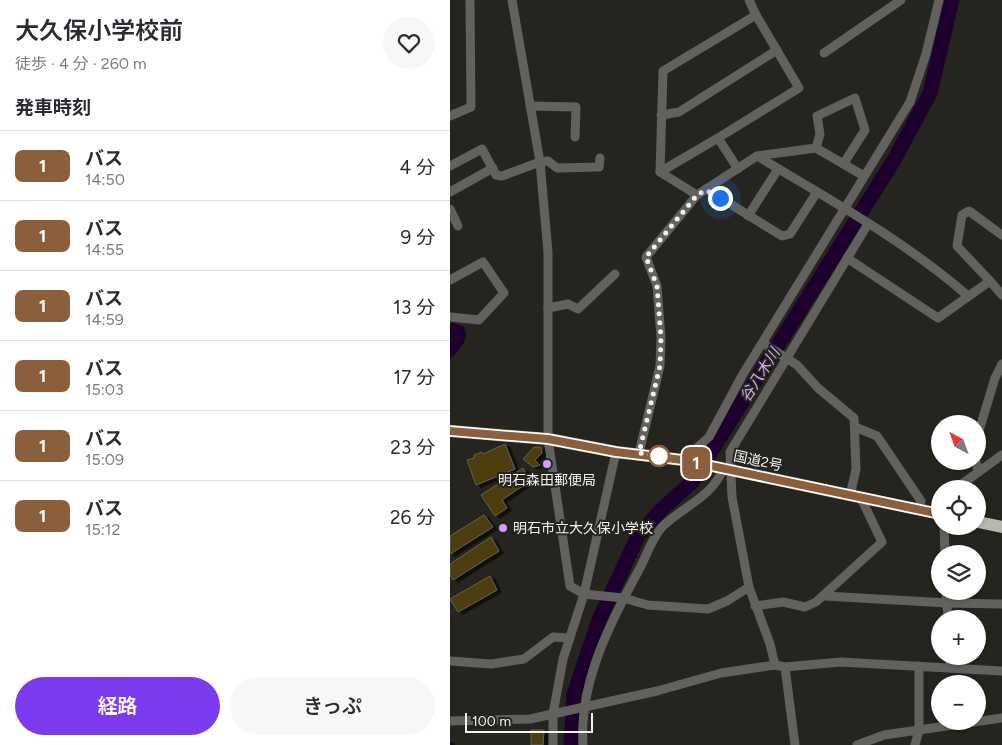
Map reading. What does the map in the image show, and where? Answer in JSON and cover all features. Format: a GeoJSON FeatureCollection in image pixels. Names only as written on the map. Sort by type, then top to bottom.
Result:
{"type":"FeatureCollection","features":[{"type":"Feature","properties":{"kind":"highway","name":"国道2号"},"geometry":{"type":"LineString","coordinates":[[450,431],[548,439],[616,452],[639,453],[683,460],[931,511]]}},
{"type":"Feature","properties":{"kind":"highway"},"geometry":{"type":"LineString","coordinates":[[986,524],[1002,527]]}},
{"type":"Feature","properties":{"kind":"street"},"geometry":{"type":"LineString","coordinates":[[450,116],[471,106],[470,0]]}},
{"type":"Feature","properties":{"kind":"street"},"geometry":{"type":"LineString","coordinates":[[512,0],[540,162],[548,252],[548,439],[570,586],[584,594],[623,598],[648,605],[708,609],[727,601],[749,587]]}},
{"type":"Feature","properties":{"kind":"street"},"geometry":{"type":"LineString","coordinates":[[660,172],[799,88],[749,0]]}},
{"type":"Feature","properties":{"kind":"street"},"geometry":{"type":"LineString","coordinates":[[824,53],[901,0]]}},
{"type":"Feature","properties":{"kind":"street"},"geometry":{"type":"LineString","coordinates":[[683,460],[709,436],[763,343],[846,210],[864,176],[910,102],[926,54],[938,0]]}},
{"type":"Feature","properties":{"kind":"street"},"geometry":{"type":"LineString","coordinates":[[660,172],[663,71],[756,15]]}},
{"type":"Feature","properties":{"kind":"street"},"geometry":{"type":"LineString","coordinates":[[661,115],[679,112],[777,50]]}},
{"type":"Feature","properties":{"kind":"street"},"geometry":{"type":"LineString","coordinates":[[816,148],[820,134],[816,116],[855,98],[865,130],[844,163]]}},
{"type":"Feature","properties":{"kind":"street"},"geometry":{"type":"LineString","coordinates":[[530,106],[576,107],[576,137]]}},
{"type":"Feature","properties":{"kind":"street"},"geometry":{"type":"LineString","coordinates":[[718,138],[738,169]]}},
{"type":"Feature","properties":{"kind":"street"},"geometry":{"type":"LineString","coordinates":[[639,453],[660,366],[661,338],[657,286],[646,257],[697,195],[757,156],[816,148],[864,176]]}},
{"type":"Feature","properties":{"kind":"street"},"geometry":{"type":"LineString","coordinates":[[450,166],[482,149],[496,174],[502,176],[540,162],[548,161],[557,168],[599,167],[600,158]]}},
{"type":"Feature","properties":{"kind":"street"},"geometry":{"type":"LineString","coordinates":[[757,156],[868,224],[943,274],[968,296]]}},
{"type":"Feature","properties":{"kind":"street"},"geometry":{"type":"LineString","coordinates":[[450,192],[493,168]]}},
{"type":"Feature","properties":{"kind":"street"},"geometry":{"type":"LineString","coordinates":[[748,216],[778,169]]}},
{"type":"Feature","properties":{"kind":"street"},"geometry":{"type":"LineString","coordinates":[[660,172],[697,195]]}},
{"type":"Feature","properties":{"kind":"street"},"geometry":{"type":"LineString","coordinates":[[706,190],[782,236],[790,234],[817,192]]}},
{"type":"Feature","properties":{"kind":"street"},"geometry":{"type":"LineString","coordinates":[[450,209],[458,226]]}},
{"type":"Feature","properties":{"kind":"street"},"geometry":{"type":"LineString","coordinates":[[1002,235],[969,211],[962,215],[957,246],[1002,294]]}},
{"type":"Feature","properties":{"kind":"street"},"geometry":{"type":"LineString","coordinates":[[774,665],[770,644],[749,587],[728,470],[730,452],[868,224]]}},
{"type":"Feature","properties":{"kind":"street"},"geometry":{"type":"LineString","coordinates":[[847,258],[938,318],[990,281]]}},
{"type":"Feature","properties":{"kind":"street"},"geometry":{"type":"LineString","coordinates":[[450,280],[483,262],[504,293],[479,320],[450,317]]}},
{"type":"Feature","properties":{"kind":"street"},"geometry":{"type":"LineString","coordinates":[[548,308],[568,304],[578,309],[615,274]]}},
{"type":"Feature","properties":{"kind":"street"},"geometry":{"type":"LineString","coordinates":[[755,606],[783,602],[805,607],[825,596],[882,542],[856,497],[854,418],[818,388],[787,357],[763,343]]}},
{"type":"Feature","properties":{"kind":"street"},"geometry":{"type":"LineString","coordinates":[[984,415],[995,378],[1002,364]]}},
{"type":"Feature","properties":{"kind":"street"},"geometry":{"type":"LineString","coordinates":[[855,427],[877,436],[920,501],[918,510]]}},
{"type":"Feature","properties":{"kind":"street"},"geometry":{"type":"LineString","coordinates":[[553,745],[553,714],[563,659],[584,594],[616,452]]}},
{"type":"Feature","properties":{"kind":"street"},"geometry":{"type":"LineString","coordinates":[[967,480],[1002,456]]}},
{"type":"Feature","properties":{"kind":"street"},"geometry":{"type":"LineString","coordinates":[[584,745],[583,708],[587,686],[623,598],[662,528],[710,490],[728,470]]}},
{"type":"Feature","properties":{"kind":"street"},"geometry":{"type":"LineString","coordinates":[[825,596],[947,604],[1002,604]]}},
{"type":"Feature","properties":{"kind":"street"},"geometry":{"type":"LineString","coordinates":[[947,600],[947,610]]}},
{"type":"Feature","properties":{"kind":"street"},"geometry":{"type":"LineString","coordinates":[[450,661],[491,664],[524,659],[553,637],[569,638]]}},
{"type":"Feature","properties":{"kind":"street"},"geometry":{"type":"LineString","coordinates":[[450,721],[530,720],[721,674],[774,665],[785,667],[842,662],[1002,671]]}},
{"type":"Feature","properties":{"kind":"street"},"geometry":{"type":"LineString","coordinates":[[915,745],[919,730],[919,666]]}},
{"type":"Feature","properties":{"kind":"street"},"geometry":{"type":"LineString","coordinates":[[785,667],[795,745]]}},
{"type":"Feature","properties":{"kind":"street"},"geometry":{"type":"LineString","coordinates":[[857,745],[884,735],[1002,718]]}},
{"type":"Feature","properties":{"kind":"shaded area"},"geometry":{"type":"Polygon","coordinates":[[[454,323],[463,326],[466,335],[463,344],[450,360],[450,324],[454,323]]]}},
{"type":"Feature","properties":{"kind":"building"},"geometry":{"type":"Polygon","coordinates":[[[505,444],[515,469],[476,485],[467,460],[474,458],[474,455],[482,452],[483,454],[505,444]]]}},
{"type":"Feature","properties":{"kind":"building"},"geometry":{"type":"Polygon","coordinates":[[[534,447],[541,447],[542,453],[535,460],[540,465],[533,467],[523,459],[534,447]]]}},
{"type":"Feature","properties":{"kind":"building"},"geometry":{"type":"Polygon","coordinates":[[[523,468],[530,481],[502,500],[507,508],[495,516],[481,495],[523,468]]]}},
{"type":"Feature","properties":{"kind":"building"},"geometry":{"type":"Polygon","coordinates":[[[484,515],[493,527],[450,554],[450,536],[484,515]]]}},
{"type":"Feature","properties":{"kind":"building"},"geometry":{"type":"Polygon","coordinates":[[[491,537],[499,551],[453,580],[450,575],[450,564],[491,537]]]}},
{"type":"Feature","properties":{"kind":"building"},"geometry":{"type":"Polygon","coordinates":[[[490,576],[497,590],[458,612],[450,599],[490,576]]]}},
{"type":"Feature","properties":{"kind":"building"},"geometry":{"type":"Polygon","coordinates":[[[531,730],[544,730],[543,745],[531,745],[531,730]]]}},
{"type":"Feature","properties":{"kind":"waterway","name":"谷八木川"},"geometry":{"type":"LineString","coordinates":[[571,745],[574,694],[599,620],[638,536],[661,510],[692,482],[894,160],[930,93],[952,0]]}},
{"type":"Feature","properties":{"kind":"waterway"},"geometry":{"type":"LineString","coordinates":[[450,743],[454,745]]}},
{"type":"Feature","properties":{"kind":"bus line","name":"1"},"geometry":{"type":"LineString","coordinates":[[450,431],[472,431],[548,439],[616,452],[639,453],[683,460],[723,470],[931,512]]}},
{"type":"Feature","properties":{"kind":"place","name":"明石森田郵便局"},"geometry":{"type":"Point","coordinates":[547,464]}},
{"type":"Feature","properties":{"kind":"place","name":"明石市立大久保小学校"},"geometry":{"type":"Point","coordinates":[503,528]}},
{"type":"Feature","properties":{"kind":"route"},"geometry":{"type":"LineString","coordinates":[[659,456],[639,453],[660,366],[661,338],[657,286],[646,257],[697,195],[706,190],[720,198]]}}]}
